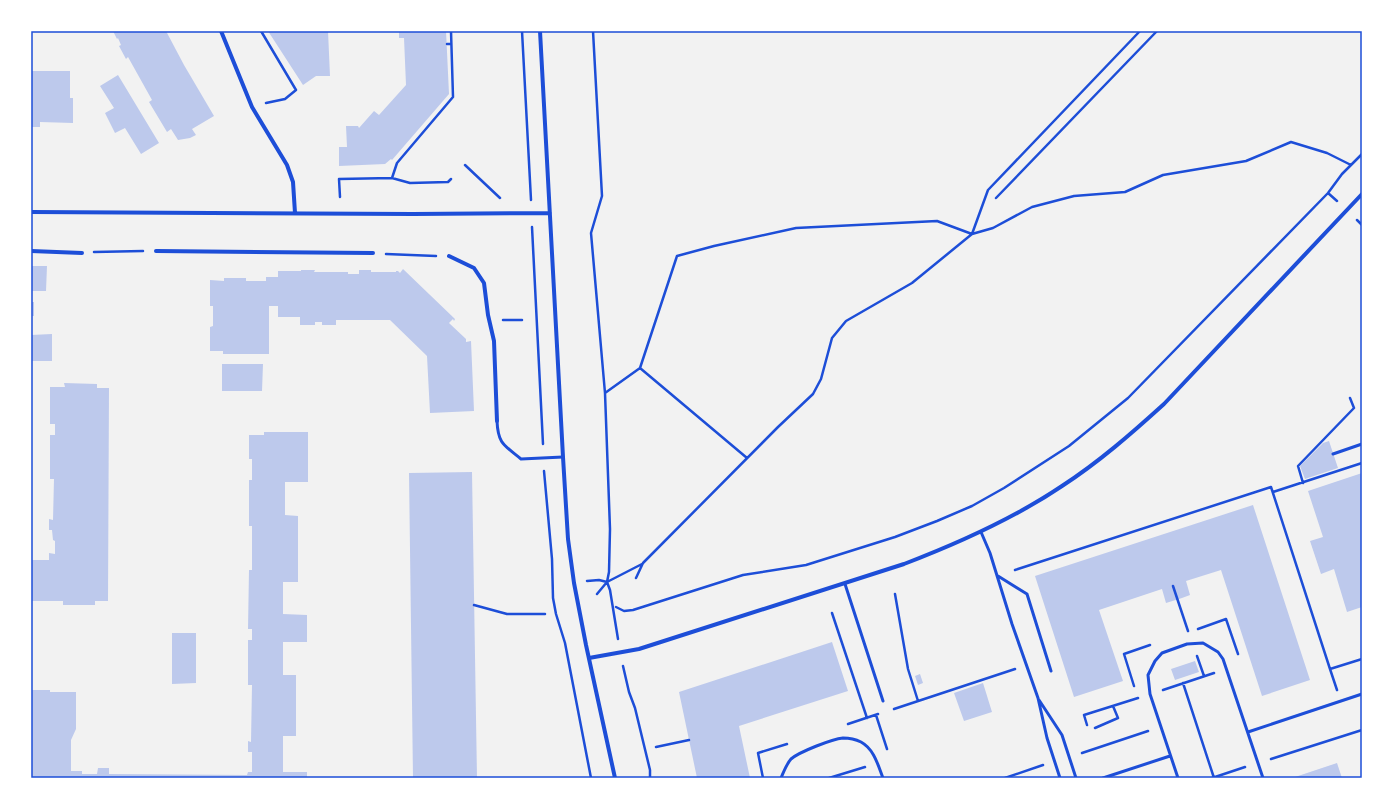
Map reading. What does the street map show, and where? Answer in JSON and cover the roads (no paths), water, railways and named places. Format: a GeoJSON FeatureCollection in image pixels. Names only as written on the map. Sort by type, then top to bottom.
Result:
{"type":"FeatureCollection","features":[{"type":"Feature","properties":{"kind":"street"},"geometry":{"type":"LineString","coordinates":[[221,31],[252,107],[287,165],[293,182],[295,213]]}},
{"type":"Feature","properties":{"kind":"street"},"geometry":{"type":"LineString","coordinates":[[540,31],[568,539],[588,658],[615,778]]}},
{"type":"Feature","properties":{"kind":"street"},"geometry":{"type":"LineString","coordinates":[[588,658],[640,649],[845,584],[933,553],[981,532],[1016,514],[1062,486],[1131,434],[1164,404],[1362,194]]}},
{"type":"Feature","properties":{"kind":"street"},"geometry":{"type":"LineString","coordinates":[[31,212],[550,212]]}},
{"type":"Feature","properties":{"kind":"street"},"geometry":{"type":"LineString","coordinates":[[31,251],[82,252]]}},
{"type":"Feature","properties":{"kind":"street"},"geometry":{"type":"LineString","coordinates":[[156,251],[373,253]]}},
{"type":"Feature","properties":{"kind":"street"},"geometry":{"type":"LineString","coordinates":[[449,256],[474,268],[484,282],[489,320],[494,341],[497,420]]}},
{"type":"Feature","properties":{"kind":"lane"},"geometry":{"type":"LineString","coordinates":[[497,420],[498,432],[502,444],[521,459],[563,456]]}},
{"type":"Feature","properties":{"kind":"lane"},"geometry":{"type":"LineString","coordinates":[[1333,454],[1362,444]]}},
{"type":"Feature","properties":{"kind":"lane"},"geometry":{"type":"LineString","coordinates":[[981,532],[998,576],[1018,645],[1038,698],[1047,738],[1060,778]]}},
{"type":"Feature","properties":{"kind":"lane"},"geometry":{"type":"LineString","coordinates":[[998,576],[1027,594],[1051,671]]}},
{"type":"Feature","properties":{"kind":"lane"},"geometry":{"type":"LineString","coordinates":[[845,584],[883,701]]}},
{"type":"Feature","properties":{"kind":"lane"},"geometry":{"type":"LineString","coordinates":[[1178,778],[1150,694],[1148,675],[1155,661],[1162,653],[1187,644],[1202,643],[1218,652],[1223,659],[1263,778]]}},
{"type":"Feature","properties":{"kind":"lane"},"geometry":{"type":"LineString","coordinates":[[1248,732],[1362,694]]}},
{"type":"Feature","properties":{"kind":"lane"},"geometry":{"type":"LineString","coordinates":[[1038,698],[1062,735],[1076,778]]}},
{"type":"Feature","properties":{"kind":"lane"},"geometry":{"type":"LineString","coordinates":[[781,778],[786,766],[792,758],[801,752],[840,738],[851,738],[861,742],[871,751],[883,778]]}},
{"type":"Feature","properties":{"kind":"lane"},"geometry":{"type":"LineString","coordinates":[[1103,778],[1170,756]]}}]}
